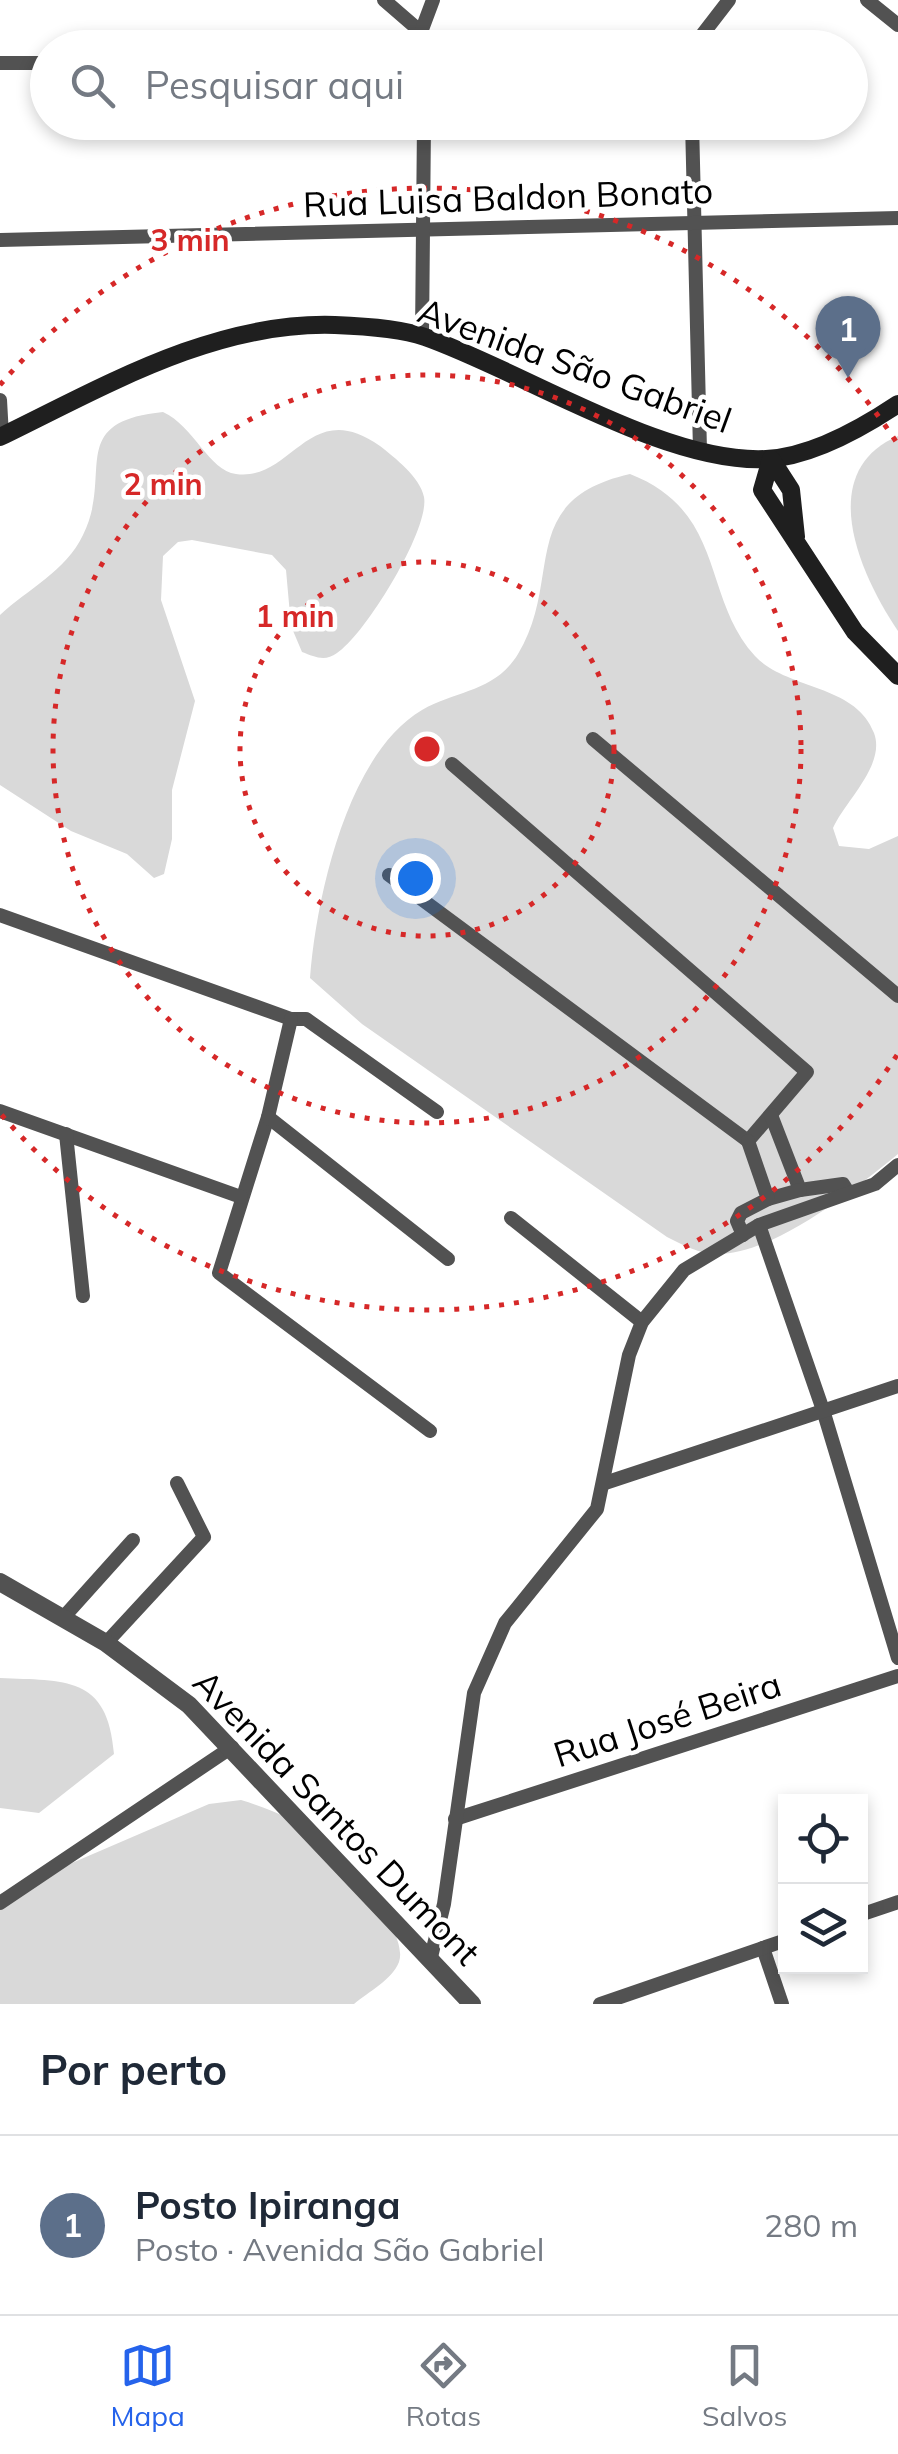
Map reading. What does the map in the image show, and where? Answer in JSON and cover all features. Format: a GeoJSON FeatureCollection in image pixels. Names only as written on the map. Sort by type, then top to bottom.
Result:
{"type":"FeatureCollection","features":[{"type":"Feature","properties":{"kind":"main road","name":"Avenida São Gabriel"},"geometry":{"type":"LineString","coordinates":[[1,437],[185,351],[234,334],[287,325],[338,325],[422,336],[643,431],[725,459],[770,459],[809,449],[898,404]]}},
{"type":"Feature","properties":{"kind":"main road"},"geometry":{"type":"LineString","coordinates":[[791,490],[809,449]]}},
{"type":"Feature","properties":{"kind":"main road"},"geometry":{"type":"LineString","coordinates":[[725,459],[762,490],[855,632],[898,676]]}},
{"type":"Feature","properties":{"kind":"main road"},"geometry":{"type":"LineString","coordinates":[[770,459],[791,490],[796,538]]}},
{"type":"Feature","properties":{"kind":"main road"},"geometry":{"type":"LineString","coordinates":[[762,490],[770,459]]}},
{"type":"Feature","properties":{"kind":"street"},"geometry":{"type":"LineString","coordinates":[[384,0],[412,30]]}},
{"type":"Feature","properties":{"kind":"street"},"geometry":{"type":"LineString","coordinates":[[425,30],[433,0]]}},
{"type":"Feature","properties":{"kind":"street"},"geometry":{"type":"LineString","coordinates":[[705,30],[729,0]]}},
{"type":"Feature","properties":{"kind":"street"},"geometry":{"type":"LineString","coordinates":[[867,0],[898,25]]}},
{"type":"Feature","properties":{"kind":"street"},"geometry":{"type":"LineString","coordinates":[[0,64],[30,63]]}},
{"type":"Feature","properties":{"kind":"street"},"geometry":{"type":"LineString","coordinates":[[422,336],[424,140]]}},
{"type":"Feature","properties":{"kind":"street"},"geometry":{"type":"LineString","coordinates":[[692,140],[700,450]]}},
{"type":"Feature","properties":{"kind":"street","name":"Rua Luisa Baldon Bonato"},"geometry":{"type":"LineString","coordinates":[[0,240],[898,218]]}},
{"type":"Feature","properties":{"kind":"street"},"geometry":{"type":"LineString","coordinates":[[0,400],[1,437]]}},
{"type":"Feature","properties":{"kind":"street"},"geometry":{"type":"LineString","coordinates":[[593,740],[898,996]]}},
{"type":"Feature","properties":{"kind":"street"},"geometry":{"type":"LineString","coordinates":[[452,764],[806,1072],[748,1141]]}},
{"type":"Feature","properties":{"kind":"street"},"geometry":{"type":"LineString","coordinates":[[389,876],[748,1141],[768,1199]]}},
{"type":"Feature","properties":{"kind":"street"},"geometry":{"type":"LineString","coordinates":[[0,915],[291,1019],[306,1019],[437,1112]]}},
{"type":"Feature","properties":{"kind":"street"},"geometry":{"type":"LineString","coordinates":[[291,1019],[268,1117],[219,1273],[430,1431]]}},
{"type":"Feature","properties":{"kind":"street"},"geometry":{"type":"LineString","coordinates":[[0,1110],[241,1196]]}},
{"type":"Feature","properties":{"kind":"street"},"geometry":{"type":"LineString","coordinates":[[771,1114],[800,1190]]}},
{"type":"Feature","properties":{"kind":"street"},"geometry":{"type":"LineString","coordinates":[[268,1117],[448,1258]]}},
{"type":"Feature","properties":{"kind":"street"},"geometry":{"type":"LineString","coordinates":[[66,1134],[83,1296]]}},
{"type":"Feature","properties":{"kind":"street"},"geometry":{"type":"LineString","coordinates":[[430,1961],[444,1904],[474,1693],[505,1622],[597,1509],[629,1355],[642,1322],[684,1270],[759,1225],[874,1184],[898,1164]]}},
{"type":"Feature","properties":{"kind":"street"},"geometry":{"type":"LineString","coordinates":[[743,1235],[737,1221],[740,1214],[768,1199],[836,1182],[848,1192]]}},
{"type":"Feature","properties":{"kind":"street"},"geometry":{"type":"LineString","coordinates":[[510,1218],[642,1322]]}},
{"type":"Feature","properties":{"kind":"street"},"geometry":{"type":"LineString","coordinates":[[759,1225],[823,1410],[898,1658]]}},
{"type":"Feature","properties":{"kind":"street"},"geometry":{"type":"LineString","coordinates":[[605,1483],[898,1386]]}},
{"type":"Feature","properties":{"kind":"street"},"geometry":{"type":"LineString","coordinates":[[106,1643],[204,1537],[177,1483]]}},
{"type":"Feature","properties":{"kind":"street"},"geometry":{"type":"LineString","coordinates":[[62,1619],[133,1540]]}},
{"type":"Feature","properties":{"kind":"street","name":"Avenida Santos Dumont"},"geometry":{"type":"LineString","coordinates":[[0,1582],[106,1643],[189,1705],[472,2004]]}},
{"type":"Feature","properties":{"kind":"street","name":"Rua José Beira"},"geometry":{"type":"LineString","coordinates":[[455,1819],[898,1676]]}},
{"type":"Feature","properties":{"kind":"street"},"geometry":{"type":"LineString","coordinates":[[0,1903],[232,1747]]}},
{"type":"Feature","properties":{"kind":"street"},"geometry":{"type":"LineString","coordinates":[[868,1912],[898,1902]]}},
{"type":"Feature","properties":{"kind":"street"},"geometry":{"type":"LineString","coordinates":[[600,2004],[778,1943]]}},
{"type":"Feature","properties":{"kind":"street"},"geometry":{"type":"LineString","coordinates":[[763,1948],[782,2004]]}},
{"type":"Feature","properties":{"kind":"shaded area"},"geometry":{"type":"Polygon","coordinates":[[[163,412],[184,427],[218,465],[236,474],[255,473],[272,466],[318,435],[335,430],[356,433],[399,462],[418,482],[424,497],[417,532],[393,580],[349,642],[324,658],[302,652],[291,626],[286,570],[272,555],[192,540],[178,542],[163,556],[161,600],[195,701],[172,790],[172,839],[164,874],[154,878],[127,854],[71,831],[0,785],[0,615],[57,569],[76,548],[91,512],[103,439],[114,427],[133,418],[163,412]]]}},
{"type":"Feature","properties":{"kind":"shaded area"},"geometry":{"type":"Polygon","coordinates":[[[898,436],[898,631],[859,554],[851,499],[857,474],[872,452],[898,436]]]}},
{"type":"Feature","properties":{"kind":"shaded area"},"geometry":{"type":"Polygon","coordinates":[[[630,474],[661,490],[683,510],[709,557],[738,633],[755,656],[769,667],[852,705],[874,733],[876,745],[869,770],[833,828],[839,846],[869,849],[898,836],[898,1154],[789,1232],[740,1251],[718,1254],[698,1251],[667,1237],[362,1024],[310,978],[328,870],[355,793],[374,759],[396,731],[422,710],[487,683],[509,666],[531,626],[556,523],[570,503],[594,486],[630,474]]]}},
{"type":"Feature","properties":{"kind":"shaded area"},"geometry":{"type":"Polygon","coordinates":[[[0,1678],[44,1680],[79,1688],[103,1709],[110,1728],[114,1754],[39,1813],[0,1808],[0,1678]]]}},
{"type":"Feature","properties":{"kind":"shaded area"},"geometry":{"type":"Polygon","coordinates":[[[241,1800],[309,1830],[371,1895],[400,1948],[399,1962],[385,1980],[354,2004],[0,2004],[0,1894],[209,1804],[241,1800]]]}},
{"type":"Feature","properties":{"kind":"place","name":"Posto Ipiranga"},"geometry":{"type":"Point","coordinates":[848,378]}}]}
